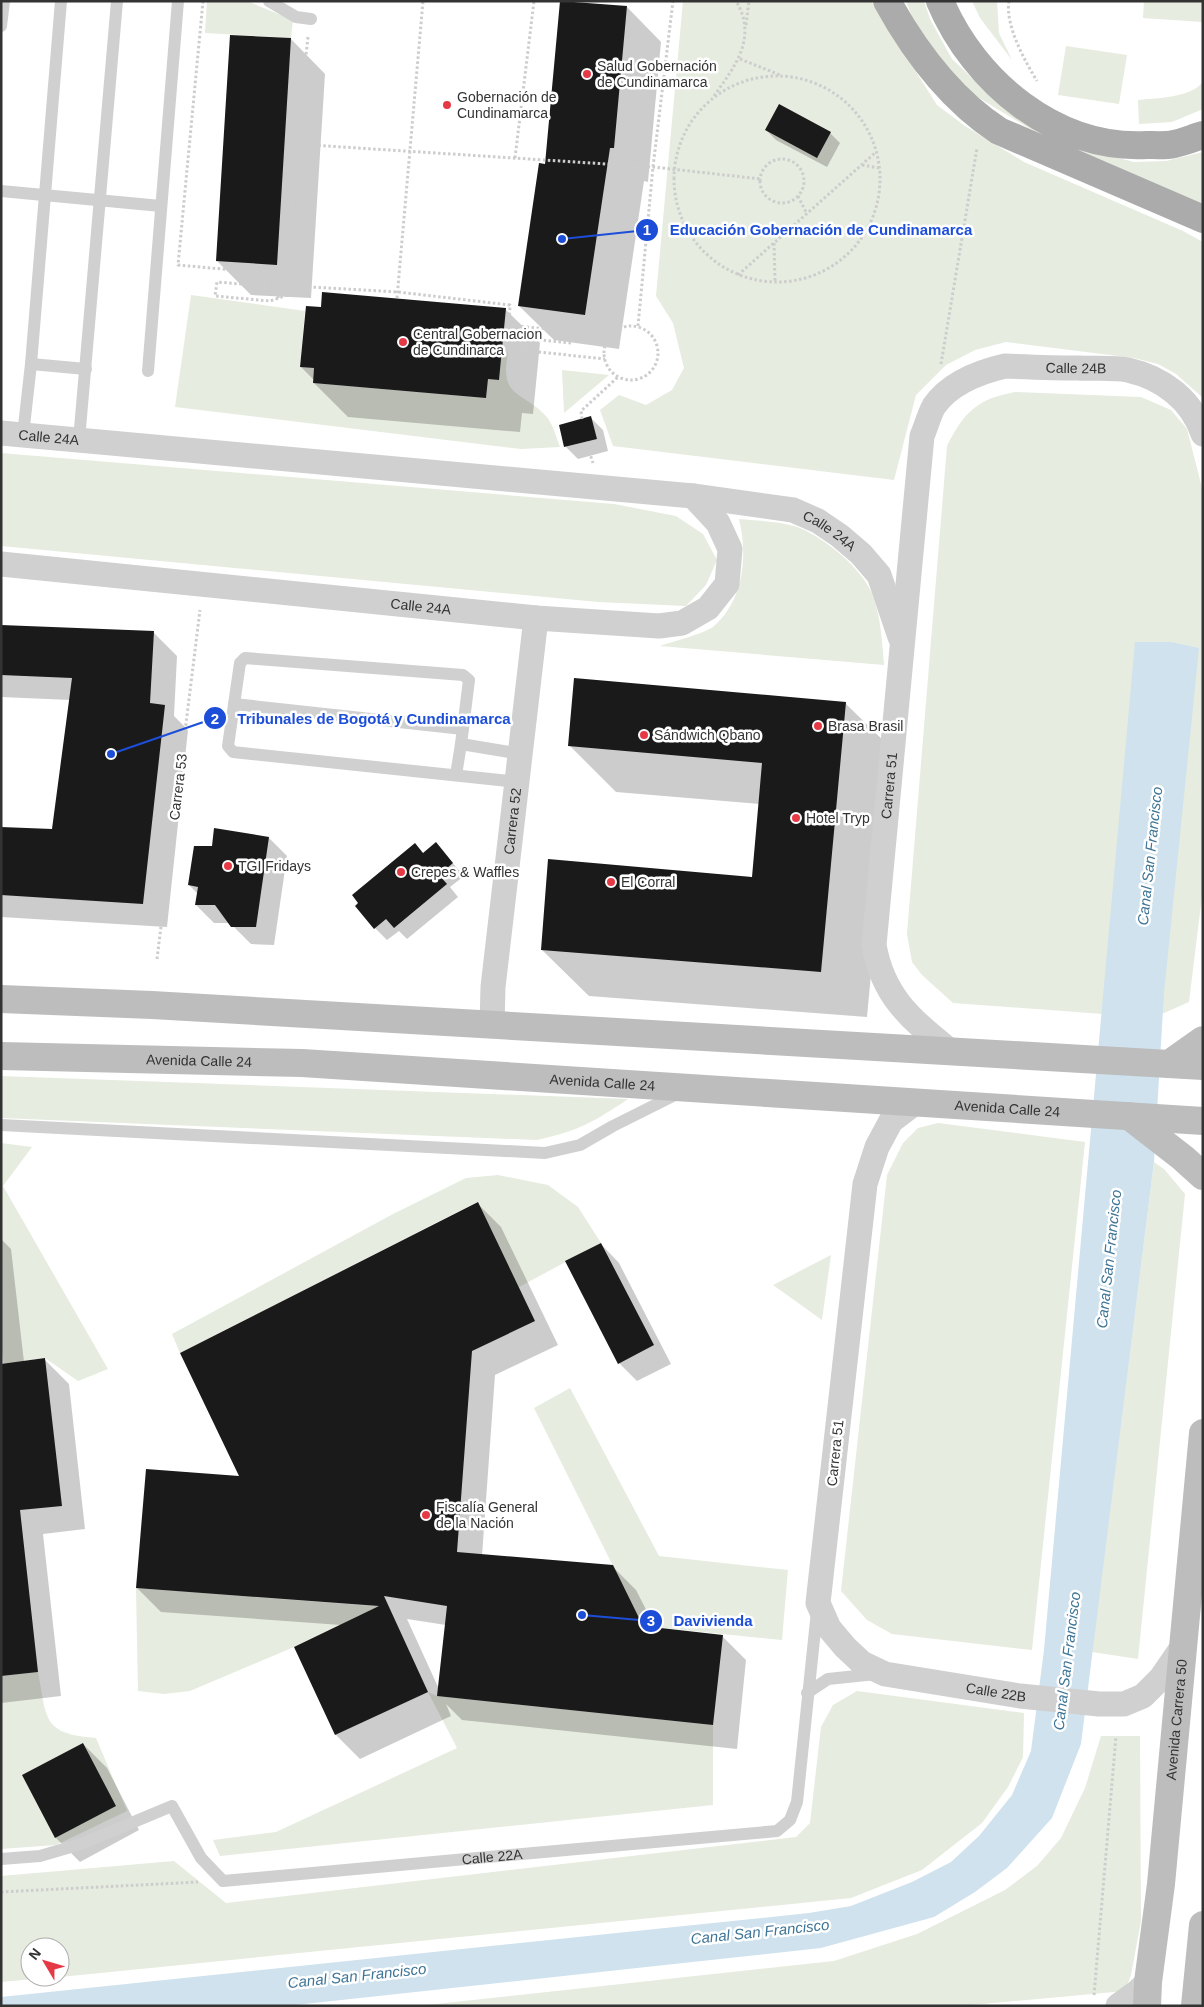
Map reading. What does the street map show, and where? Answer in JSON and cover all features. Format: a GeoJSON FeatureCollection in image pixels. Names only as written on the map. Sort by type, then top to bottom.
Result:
{"type":"FeatureCollection","features":[{"type":"Feature","properties":{"kind":"main road"},"geometry":{"type":"LineString","coordinates":[[887,1],[923,58],[947,88],[982,120],[1000,131],[1203,219]]}},
{"type":"Feature","properties":{"kind":"main road"},"geometry":{"type":"LineString","coordinates":[[940,1],[950,25],[978,65],[1009,95],[1043,119],[1081,136],[1127,146],[1173,144],[1203,134]]}},
{"type":"Feature","properties":{"kind":"main road"},"geometry":{"type":"LineString","coordinates":[[1,998],[1203,1066]]}},
{"type":"Feature","properties":{"kind":"main road"},"geometry":{"type":"LineString","coordinates":[[1169,1064],[1203,1040]]}},
{"type":"Feature","properties":{"kind":"main road","name":"Avenida Calle 24"},"geometry":{"type":"LineString","coordinates":[[1,1056],[302,1063],[1203,1121]]}},
{"type":"Feature","properties":{"kind":"main road"},"geometry":{"type":"LineString","coordinates":[[1129,1116],[1178,1153],[1203,1176]]}},
{"type":"Feature","properties":{"kind":"main road","name":"Avenida Carrera 50"},"geometry":{"type":"LineString","coordinates":[[1148,1994],[1161,1884],[1203,1433]]}},
{"type":"Feature","properties":{"kind":"main road"},"geometry":{"type":"LineString","coordinates":[[1198,2003],[1203,1925]]}},
{"type":"Feature","properties":{"kind":"street","name":"Calle 24B"},"geometry":{"type":"LineString","coordinates":[[934,406],[954,386],[986,370],[1005,366],[1126,370],[1147,376],[1166,386],[1186,402],[1199,422],[1203,434]]}},
{"type":"Feature","properties":{"kind":"street","name":"Carrera 51"},"geometry":{"type":"LineString","coordinates":[[934,406],[922,436],[874,945],[877,964],[885,984],[906,1014],[950,1051]]}},
{"type":"Feature","properties":{"kind":"street","name":"Calle 24A"},"geometry":{"type":"LineString","coordinates":[[12,434],[693,496],[793,510],[818,521],[840,536],[861,554],[879,575],[903,646]]}},
{"type":"Feature","properties":{"kind":"street","name":"Calle 24A"},"geometry":{"type":"LineString","coordinates":[[1,564],[203,586],[536,618],[659,626],[682,623],[708,608],[727,584],[730,549],[718,523],[693,496]]}},
{"type":"Feature","properties":{"kind":"street","name":"Carrera 52"},"geometry":{"type":"LineString","coordinates":[[492,1025],[493,987],[536,618]]}},
{"type":"Feature","properties":{"kind":"street","name":"Carrera 51"},"geometry":{"type":"LineString","coordinates":[[818,1603],[865,1184],[877,1147],[891,1121],[916,1102]]}},
{"type":"Feature","properties":{"kind":"street","name":"Calle 22B"},"geometry":{"type":"LineString","coordinates":[[818,1603],[829,1628],[862,1663],[886,1674],[1020,1696],[1099,1704],[1124,1704],[1143,1696],[1161,1678],[1183,1646]]}},
{"type":"Feature","properties":{"kind":"street"},"geometry":{"type":"LineString","coordinates":[[1118,2006],[1136,1993],[1148,1994]]}},
{"type":"Feature","properties":{"kind":"lane"},"geometry":{"type":"LineString","coordinates":[[1,26],[4,1]]}},
{"type":"Feature","properties":{"kind":"lane"},"geometry":{"type":"LineString","coordinates":[[12,434],[31,364],[61,1]]}},
{"type":"Feature","properties":{"kind":"lane"},"geometry":{"type":"LineString","coordinates":[[79,440],[117,1]]}},
{"type":"Feature","properties":{"kind":"lane"},"geometry":{"type":"LineString","coordinates":[[148,372],[178,1]]}},
{"type":"Feature","properties":{"kind":"lane"},"geometry":{"type":"LineString","coordinates":[[269,1],[296,17],[310,19]]}},
{"type":"Feature","properties":{"kind":"lane"},"geometry":{"type":"LineString","coordinates":[[1,190],[161,206]]}},
{"type":"Feature","properties":{"kind":"lane"},"geometry":{"type":"LineString","coordinates":[[31,364],[86,369]]}},
{"type":"Feature","properties":{"kind":"lane"},"geometry":{"type":"LineString","coordinates":[[456,775],[469,680],[463,675],[245,658],[240,664],[228,746],[233,752],[518,782]]}},
{"type":"Feature","properties":{"kind":"lane"},"geometry":{"type":"LineString","coordinates":[[234,704],[463,728]]}},
{"type":"Feature","properties":{"kind":"lane"},"geometry":{"type":"LineString","coordinates":[[461,744],[521,754]]}},
{"type":"Feature","properties":{"kind":"lane"},"geometry":{"type":"LineString","coordinates":[[1,1125],[545,1153],[580,1145],[688,1088]]}},
{"type":"Feature","properties":{"kind":"lane","name":"Carrera 51"},"geometry":{"type":"LineString","coordinates":[[790,1820],[797,1802],[818,1603]]}},
{"type":"Feature","properties":{"kind":"lane"},"geometry":{"type":"LineString","coordinates":[[807,1693],[828,1678],[886,1674]]}},
{"type":"Feature","properties":{"kind":"lane"},"geometry":{"type":"LineString","coordinates":[[1,1859],[40,1856],[81,1844],[172,1806],[201,1858],[222,1881]]}},
{"type":"Feature","properties":{"kind":"lane","name":"Calle 22A"},"geometry":{"type":"LineString","coordinates":[[222,1881],[777,1831],[790,1820]]}},
{"type":"Feature","properties":{"kind":"path"},"geometry":{"type":"LineString","coordinates":[[203,1],[178,265],[266,272],[264,286],[217,282],[215,296],[270,301],[310,287],[398,292],[510,305],[509,325],[574,332],[572,343],[522,338],[520,350],[605,359]]}},
{"type":"Feature","properties":{"kind":"path"},"geometry":{"type":"LineString","coordinates":[[397,298],[422,1]]}},
{"type":"Feature","properties":{"kind":"path"},"geometry":{"type":"LineString","coordinates":[[515,158],[534,1]]}},
{"type":"Feature","properties":{"kind":"path"},"geometry":{"type":"LineString","coordinates":[[638,326],[652,167],[673,1]]}},
{"type":"Feature","properties":{"kind":"path"},"geometry":{"type":"LineString","coordinates":[[736,1],[746,29]]}},
{"type":"Feature","properties":{"kind":"path"},"geometry":{"type":"LineString","coordinates":[[740,59],[780,75],[815,82],[845,100],[867,128],[876,152],[879,168],[879,196],[867,229],[845,257],[815,275],[775,282],[738,275],[714,262],[690,237],[676,205],[673,170],[680,142],[694,117],[714,96],[740,59],[749,1]]}},
{"type":"Feature","properties":{"kind":"path"},"geometry":{"type":"LineString","coordinates":[[1008,1],[1007,11],[1023,58],[1042,89]]}},
{"type":"Feature","properties":{"kind":"path"},"geometry":{"type":"LineString","coordinates":[[278,298],[310,19]]}},
{"type":"Feature","properties":{"kind":"path"},"geometry":{"type":"LineString","coordinates":[[714,96],[745,80],[780,75]]}},
{"type":"Feature","properties":{"kind":"path"},"geometry":{"type":"LineString","coordinates":[[941,367],[982,120]]}},
{"type":"Feature","properties":{"kind":"path"},"geometry":{"type":"LineString","coordinates":[[296,144],[652,167],[761,179]]}},
{"type":"Feature","properties":{"kind":"path"},"geometry":{"type":"LineString","coordinates":[[738,275],[876,152]]}},
{"type":"Feature","properties":{"kind":"path"},"geometry":{"type":"LineString","coordinates":[[783,159],[790,161],[800,169],[803,175],[802,189],[798,196],[788,202],[775,202],[762,190],[762,172],[770,163],[783,159]]}},
{"type":"Feature","properties":{"kind":"path"},"geometry":{"type":"LineString","coordinates":[[862,165],[879,168]]}},
{"type":"Feature","properties":{"kind":"path"},"geometry":{"type":"LineString","coordinates":[[798,196],[807,214]]}},
{"type":"Feature","properties":{"kind":"path"},"geometry":{"type":"LineString","coordinates":[[774,243],[775,282]]}},
{"type":"Feature","properties":{"kind":"path"},"geometry":{"type":"LineString","coordinates":[[638,326],[647,330],[658,345],[657,363],[645,377],[636,380],[618,377],[611,372],[605,359],[604,347],[613,332],[620,327],[638,326]]}},
{"type":"Feature","properties":{"kind":"path"},"geometry":{"type":"LineString","coordinates":[[582,419],[581,411],[618,377]]}},
{"type":"Feature","properties":{"kind":"path","name":"Carrera 53"},"geometry":{"type":"LineString","coordinates":[[157,959],[203,586]]}},
{"type":"Feature","properties":{"kind":"path"},"geometry":{"type":"LineString","coordinates":[[1094,1996],[1116,1736]]}},
{"type":"Feature","properties":{"kind":"path"},"geometry":{"type":"LineString","coordinates":[[1,1892],[222,1881]]}},
{"type":"Feature","properties":{"kind":"shaded area"},"geometry":{"type":"Polygon","coordinates":[[[207,1],[247,1],[293,20],[291,38],[205,33],[207,1]]]}},
{"type":"Feature","properties":{"kind":"shaded area"},"geometry":{"type":"Polygon","coordinates":[[[683,1],[871,1],[937,105],[965,126],[1024,162],[1183,231],[1203,242],[1203,398],[1176,374],[1158,364],[1134,358],[1006,342],[975,350],[946,365],[916,395],[894,480],[613,446],[600,410],[619,395],[646,405],[672,390],[684,368],[673,323],[656,296],[683,1]]]}},
{"type":"Feature","properties":{"kind":"shaded area"},"geometry":{"type":"Polygon","coordinates":[[[906,1],[924,1],[930,19],[952,59],[990,95],[1072,146],[1134,162],[1166,161],[1203,152],[1203,206],[1037,133],[969,92],[940,63],[916,27],[906,1]]]}},
{"type":"Feature","properties":{"kind":"shaded area"},"geometry":{"type":"Polygon","coordinates":[[[972,1],[997,1],[999,33],[1012,60],[980,18],[972,1]]]}},
{"type":"Feature","properties":{"kind":"shaded area"},"geometry":{"type":"Polygon","coordinates":[[[1144,1],[1203,1],[1203,22],[1143,18],[1144,1]]]}},
{"type":"Feature","properties":{"kind":"shaded area"},"geometry":{"type":"Polygon","coordinates":[[[1066,46],[1127,55],[1119,104],[1058,95],[1066,46]]]}},
{"type":"Feature","properties":{"kind":"shaded area"},"geometry":{"type":"Polygon","coordinates":[[[1203,82],[1203,109],[1172,122],[1139,124],[1138,100],[1182,94],[1203,82]]]}},
{"type":"Feature","properties":{"kind":"shaded area"},"geometry":{"type":"Polygon","coordinates":[[[191,295],[305,311],[300,367],[314,368],[313,383],[486,398],[488,379],[499,380],[502,352],[508,353],[506,368],[510,386],[514,392],[548,418],[560,447],[521,449],[175,407],[191,295]]]}},
{"type":"Feature","properties":{"kind":"shaded area"},"geometry":{"type":"Polygon","coordinates":[[[562,370],[609,375],[564,413],[562,370]]]}},
{"type":"Feature","properties":{"kind":"shaded area"},"geometry":{"type":"Polygon","coordinates":[[[1015,392],[1141,397],[1171,410],[1187,429],[1203,492],[1203,888],[1189,1002],[1164,1013],[1103,1014],[953,1003],[922,975],[912,962],[907,934],[947,446],[959,424],[973,409],[981,403],[1015,392]]]}},
{"type":"Feature","properties":{"kind":"shaded area"},"geometry":{"type":"Polygon","coordinates":[[[1,453],[614,504],[676,516],[703,534],[717,560],[706,585],[686,606],[598,602],[1,546],[1,453]]]}},
{"type":"Feature","properties":{"kind":"shaded area"},"geometry":{"type":"Polygon","coordinates":[[[739,519],[777,523],[800,528],[831,546],[851,564],[867,584],[875,602],[881,629],[884,665],[660,646],[710,629],[724,615],[732,603],[741,576],[743,562],[742,533],[739,519]]]}},
{"type":"Feature","properties":{"kind":"shaded area"},"geometry":{"type":"Polygon","coordinates":[[[1,1076],[628,1099],[585,1125],[537,1140],[1,1118],[1,1076]]]}},
{"type":"Feature","properties":{"kind":"shaded area"},"geometry":{"type":"Polygon","coordinates":[[[938,1123],[1085,1142],[1032,1650],[892,1634],[867,1620],[841,1591],[887,1175],[903,1143],[918,1128],[938,1123]]]}},
{"type":"Feature","properties":{"kind":"shaded area"},"geometry":{"type":"Polygon","coordinates":[[[1,1143],[32,1147],[3,1186],[108,1369],[78,1381],[45,1358],[4,1364],[1,1343],[1,1143]]]}},
{"type":"Feature","properties":{"kind":"shaded area"},"geometry":{"type":"Polygon","coordinates":[[[1154,1162],[1164,1169],[1185,1194],[1138,1659],[1092,1652],[1154,1162]]]}},
{"type":"Feature","properties":{"kind":"shaded area"},"geometry":{"type":"Polygon","coordinates":[[[498,1175],[548,1185],[578,1207],[601,1243],[519,1287],[477,1202],[180,1353],[172,1334],[393,1214],[466,1178],[498,1175]]]}},
{"type":"Feature","properties":{"kind":"shaded area"},"geometry":{"type":"Polygon","coordinates":[[[831,1255],[822,1320],[773,1285],[831,1255]]]}},
{"type":"Feature","properties":{"kind":"shaded area"},"geometry":{"type":"Polygon","coordinates":[[[570,1388],[659,1556],[788,1570],[782,1640],[643,1626],[534,1408],[570,1388]]]}},
{"type":"Feature","properties":{"kind":"shaded area"},"geometry":{"type":"Polygon","coordinates":[[[136,1588],[373,1606],[387,1602],[294,1647],[190,1691],[164,1694],[138,1691],[136,1588]]]}},
{"type":"Feature","properties":{"kind":"shaded area"},"geometry":{"type":"Polygon","coordinates":[[[38,1672],[43,1702],[50,1721],[56,1728],[65,1733],[96,1738],[127,1811],[56,1845],[1,1849],[1,1676],[38,1672]]]}},
{"type":"Feature","properties":{"kind":"shaded area"},"geometry":{"type":"Polygon","coordinates":[[[857,1691],[1024,1713],[1023,1757],[1008,1787],[982,1823],[922,1870],[851,1898],[70,1976],[70,1937],[20,1937],[20,1980],[1,1982],[1,1876],[174,1861],[226,1903],[796,1837],[810,1823],[821,1727],[833,1705],[857,1691]]]}},
{"type":"Feature","properties":{"kind":"shaded area"},"geometry":{"type":"Polygon","coordinates":[[[428,1692],[437,1696],[713,1725],[713,1805],[220,1856],[213,1840],[276,1832],[457,1748],[428,1692]]]}},
{"type":"Feature","properties":{"kind":"shaded area"},"geometry":{"type":"Polygon","coordinates":[[[1101,1736],[1140,1736],[1141,1921],[1131,1975],[1125,1991],[960,2006],[418,2006],[834,1961],[917,1934],[1005,1890],[1037,1866],[1061,1838],[1085,1788],[1101,1736]]]}},
{"type":"Feature","properties":{"kind":"water","name":"Canal San Francisco"},"geometry":{"type":"Polygon","coordinates":[[[1135,642],[1171,642],[1199,648],[1164,993],[1154,1162],[1081,1744],[1052,1818],[1007,1868],[975,1892],[934,1917],[821,1948],[286,2006],[1,2006],[1,1997],[809,1913],[851,1906],[912,1882],[951,1862],[979,1836],[1012,1795],[1031,1751],[1044,1650],[1135,642]]]}},
{"type":"Feature","properties":{"kind":"building"},"geometry":{"type":"Polygon","coordinates":[[[560,1],[627,6],[614,148],[610,148],[585,315],[518,306],[539,163],[545,164],[560,1]]]}},
{"type":"Feature","properties":{"kind":"building"},"geometry":{"type":"Polygon","coordinates":[[[230,35],[291,38],[277,265],[216,261],[230,35]]]}},
{"type":"Feature","properties":{"kind":"building"},"geometry":{"type":"Polygon","coordinates":[[[779,104],[831,132],[817,158],[765,130],[779,104]]]}},
{"type":"Feature","properties":{"kind":"building","name":"Central Gobernacion de Cundinarca"},"geometry":{"type":"Polygon","coordinates":[[[322,292],[506,308],[499,380],[488,379],[486,398],[313,383],[314,368],[300,367],[306,306],[321,307],[322,292]]]}},
{"type":"Feature","properties":{"kind":"building"},"geometry":{"type":"Polygon","coordinates":[[[591,416],[597,439],[564,447],[559,425],[591,416]]]}},
{"type":"Feature","properties":{"kind":"building"},"geometry":{"type":"Polygon","coordinates":[[[1,625],[154,631],[150,703],[165,705],[143,904],[1,895],[1,827],[52,829],[72,678],[1,675],[1,625]]]}},
{"type":"Feature","properties":{"kind":"building","name":"Hotel Tryp"},"geometry":{"type":"Polygon","coordinates":[[[574,678],[846,702],[821,972],[541,950],[548,859],[752,877],[762,763],[568,746],[574,678]]]}},
{"type":"Feature","properties":{"kind":"building","name":"TGI Fridays"},"geometry":{"type":"Polygon","coordinates":[[[214,828],[269,837],[256,927],[231,927],[215,905],[195,905],[198,887],[188,885],[194,846],[212,846],[214,828]]]}},
{"type":"Feature","properties":{"kind":"building"},"geometry":{"type":"Polygon","coordinates":[[[436,842],[453,863],[439,875],[447,884],[394,928],[386,919],[374,929],[355,906],[358,903],[352,895],[415,843],[423,853],[436,842]]]}},
{"type":"Feature","properties":{"kind":"building"},"geometry":{"type":"Polygon","coordinates":[[[478,1202],[535,1321],[472,1351],[457,1552],[613,1565],[643,1626],[723,1635],[713,1725],[437,1696],[447,1606],[384,1596],[428,1692],[335,1735],[294,1647],[379,1606],[136,1588],[146,1469],[239,1476],[180,1353],[478,1202]]]}},
{"type":"Feature","properties":{"kind":"building"},"geometry":{"type":"Polygon","coordinates":[[[601,1243],[654,1345],[618,1364],[565,1261],[601,1243]]]}},
{"type":"Feature","properties":{"kind":"building"},"geometry":{"type":"Polygon","coordinates":[[[45,1358],[62,1506],[20,1510],[38,1672],[1,1676],[1,1364],[45,1358]]]}},
{"type":"Feature","properties":{"kind":"building"},"geometry":{"type":"Polygon","coordinates":[[[83,1743],[116,1806],[55,1838],[22,1775],[83,1743]]]}},
{"type":"Feature","properties":{"kind":"place","name":"Salud Gobernación de Cundinamarca"},"geometry":{"type":"Point","coordinates":[587,74]}},
{"type":"Feature","properties":{"kind":"place","name":"Gobernación de Cundinamarca"},"geometry":{"type":"Point","coordinates":[447,105]}},
{"type":"Feature","properties":{"kind":"place","name":"Educación Gobernación de Cundinamarca"},"geometry":{"type":"Point","coordinates":[562,239]}},
{"type":"Feature","properties":{"kind":"place","name":"Central Gobernacion de Cundinarca"},"geometry":{"type":"Point","coordinates":[403,342]}},
{"type":"Feature","properties":{"kind":"place","name":"Brasa Brasil"},"geometry":{"type":"Point","coordinates":[818,726]}},
{"type":"Feature","properties":{"kind":"place","name":"Sándwich Qbano"},"geometry":{"type":"Point","coordinates":[644,735]}},
{"type":"Feature","properties":{"kind":"place","name":"Tribunales de Bogotá y Cundinamarca"},"geometry":{"type":"Point","coordinates":[111,754]}},
{"type":"Feature","properties":{"kind":"place","name":"Hotel Tryp"},"geometry":{"type":"Point","coordinates":[796,818]}},
{"type":"Feature","properties":{"kind":"place","name":"TGI Fridays"},"geometry":{"type":"Point","coordinates":[228,866]}},
{"type":"Feature","properties":{"kind":"place","name":"Crepes & Waffles"},"geometry":{"type":"Point","coordinates":[401,872]}},
{"type":"Feature","properties":{"kind":"place","name":"El Corral"},"geometry":{"type":"Point","coordinates":[611,882]}},
{"type":"Feature","properties":{"kind":"place","name":"Fiscalía General de la Nación"},"geometry":{"type":"Point","coordinates":[426,1515]}},
{"type":"Feature","properties":{"kind":"place","name":"Davivienda"},"geometry":{"type":"Point","coordinates":[582,1615]}}]}
